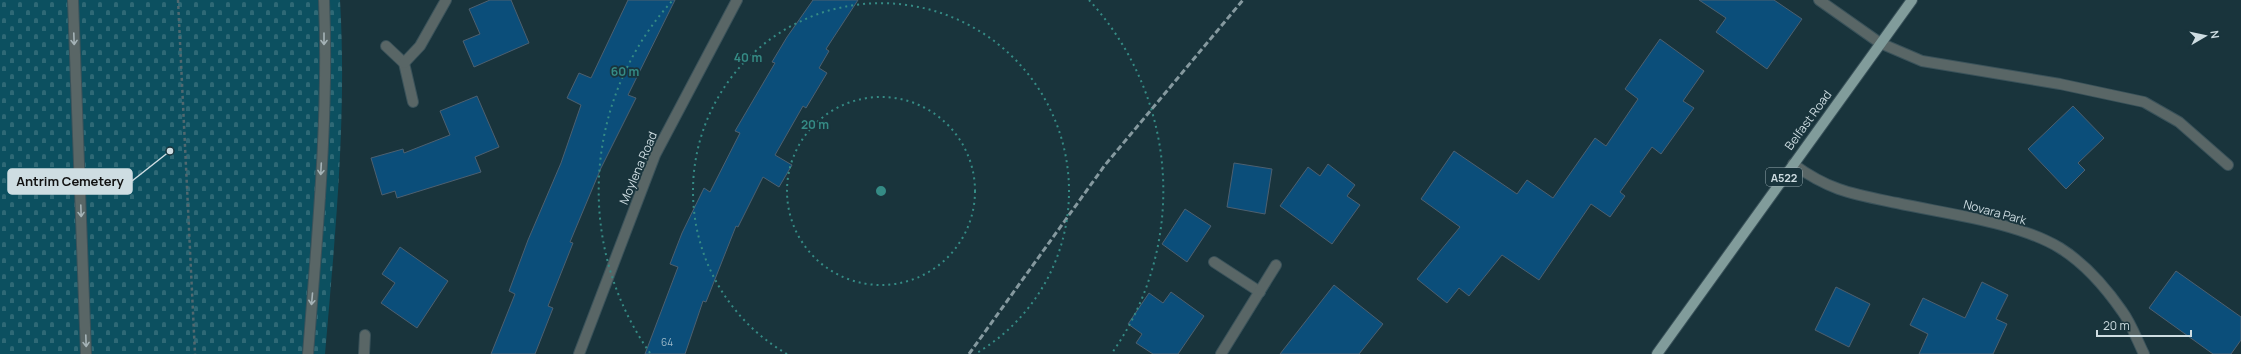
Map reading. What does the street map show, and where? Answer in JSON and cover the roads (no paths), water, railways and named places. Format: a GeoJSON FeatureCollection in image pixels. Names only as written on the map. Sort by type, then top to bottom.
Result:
{"type":"FeatureCollection","features":[{"type":"Feature","properties":{"kind":"main road","name":"Belfast Road"},"geometry":{"type":"LineString","coordinates":[[1657,354],[1912,0]]}},
{"type":"Feature","properties":{"kind":"street"},"geometry":{"type":"LineString","coordinates":[[73,0],[86,354]]}},
{"type":"Feature","properties":{"kind":"street"},"geometry":{"type":"LineString","coordinates":[[308,354],[318,232],[324,97],[324,0]]}},
{"type":"Feature","properties":{"kind":"street"},"geometry":{"type":"LineString","coordinates":[[404,63],[420,46],[446,0]]}},
{"type":"Feature","properties":{"kind":"street","name":"Moylena Road"},"geometry":{"type":"LineString","coordinates":[[579,354],[655,155],[738,0]]}},
{"type":"Feature","properties":{"kind":"street"},"geometry":{"type":"LineString","coordinates":[[1819,0],[1880,43],[1922,61],[2060,84],[2144,102],[2179,122],[2228,165]]}},
{"type":"Feature","properties":{"kind":"street"},"geometry":{"type":"LineString","coordinates":[[386,46],[404,63],[413,102]]}},
{"type":"Feature","properties":{"kind":"street","name":"Novara Park"},"geometry":{"type":"LineString","coordinates":[[1793,164],[1816,180],[1843,192],[1996,224],[2033,236],[2060,248],[2095,277],[2123,312],[2144,354]]}},
{"type":"Feature","properties":{"kind":"street"},"geometry":{"type":"LineString","coordinates":[[1214,262],[1260,292]]}},
{"type":"Feature","properties":{"kind":"street"},"geometry":{"type":"LineString","coordinates":[[1221,354],[1276,265]]}},
{"type":"Feature","properties":{"kind":"street"},"geometry":{"type":"LineString","coordinates":[[364,354],[365,335]]}},
{"type":"Feature","properties":{"kind":"railway"},"geometry":{"type":"LineString","coordinates":[[969,354],[1105,165],[1243,0]]}},
{"type":"Feature","properties":{"kind":"place","name":"Antrim Cemetery"},"geometry":{"type":"Point","coordinates":[170,151]}}]}
